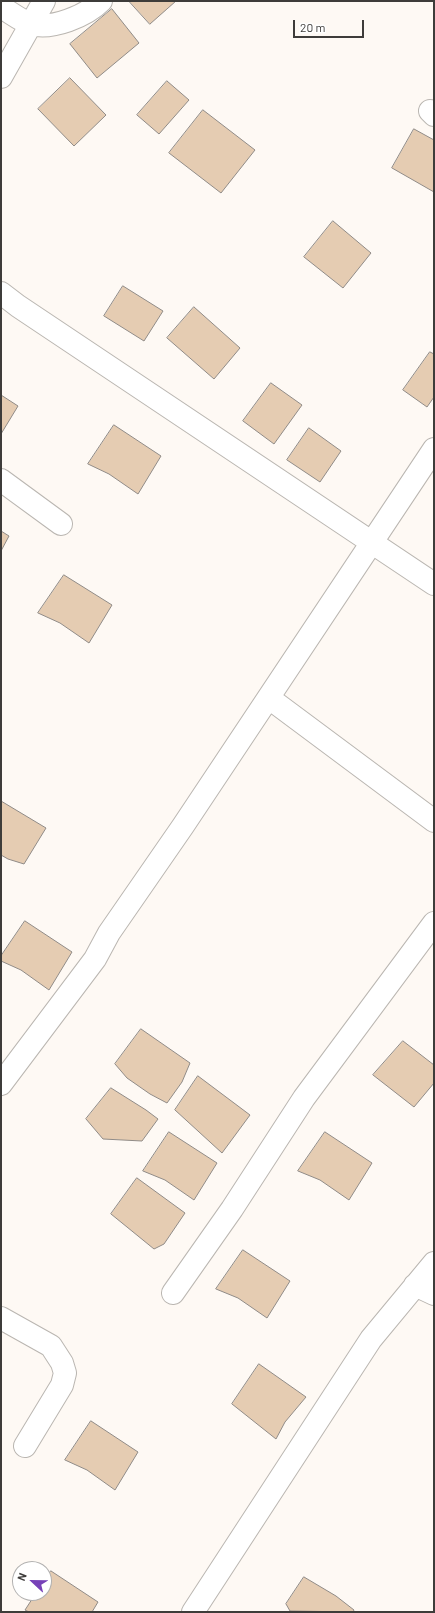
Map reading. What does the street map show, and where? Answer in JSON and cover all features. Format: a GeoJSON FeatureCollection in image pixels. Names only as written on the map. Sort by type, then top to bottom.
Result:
{"type":"FeatureCollection","features":[{"type":"Feature","properties":{"kind":"street"},"geometry":{"type":"LineString","coordinates":[[1,77],[44,1]]}},
{"type":"Feature","properties":{"kind":"street"},"geometry":{"type":"LineString","coordinates":[[1,7],[31,24],[60,24],[94,8],[101,1]]}},
{"type":"Feature","properties":{"kind":"street"},"geometry":{"type":"LineString","coordinates":[[1,293],[18,306],[434,584]]}},
{"type":"Feature","properties":{"kind":"street"},"geometry":{"type":"LineString","coordinates":[[1,1084],[95,959],[109,933],[269,698],[434,449]]}},
{"type":"Feature","properties":{"kind":"street"},"geometry":{"type":"LineString","coordinates":[[1,480],[61,524]]}},
{"type":"Feature","properties":{"kind":"street"},"geometry":{"type":"LineString","coordinates":[[269,698],[434,821]]}},
{"type":"Feature","properties":{"kind":"street"},"geometry":{"type":"LineString","coordinates":[[173,1293],[232,1209],[304,1098],[434,923]]}},
{"type":"Feature","properties":{"kind":"street"},"geometry":{"type":"LineString","coordinates":[[193,1612],[372,1339],[425,1290],[434,1263]]}},
{"type":"Feature","properties":{"kind":"street"},"geometry":{"type":"LineString","coordinates":[[1,1318],[51,1346],[62,1362],[65,1373],[62,1385],[25,1446]]}},
{"type":"Feature","properties":{"kind":"building"},"geometry":{"type":"Polygon","coordinates":[[[129,1],[176,1],[150,24],[129,1]]]}},
{"type":"Feature","properties":{"kind":"building"},"geometry":{"type":"Polygon","coordinates":[[[112,9],[139,43],[97,78],[70,44],[112,9]]]}},
{"type":"Feature","properties":{"kind":"building"},"geometry":{"type":"Polygon","coordinates":[[[70,78],[106,115],[74,146],[38,109],[70,78]]]}},
{"type":"Feature","properties":{"kind":"building"},"geometry":{"type":"Polygon","coordinates":[[[167,81],[189,100],[159,134],[137,115],[167,81]]]}},
{"type":"Feature","properties":{"kind":"building"},"geometry":{"type":"Polygon","coordinates":[[[203,110],[255,150],[221,193],[169,153],[203,110]]]}},
{"type":"Feature","properties":{"kind":"building"},"geometry":{"type":"Polygon","coordinates":[[[414,129],[434,140],[434,192],[392,168],[414,129]]]}},
{"type":"Feature","properties":{"kind":"building"},"geometry":{"type":"Polygon","coordinates":[[[333,221],[371,253],[343,288],[304,257],[333,221]]]}},
{"type":"Feature","properties":{"kind":"building"},"geometry":{"type":"Polygon","coordinates":[[[123,286],[163,311],[144,341],[104,316],[123,286]]]}},
{"type":"Feature","properties":{"kind":"building"},"geometry":{"type":"Polygon","coordinates":[[[194,307],[240,348],[214,379],[167,338],[194,307]]]}},
{"type":"Feature","properties":{"kind":"building"},"geometry":{"type":"Polygon","coordinates":[[[430,352],[434,354],[434,397],[427,407],[403,390],[430,352]]]}},
{"type":"Feature","properties":{"kind":"building"},"geometry":{"type":"Polygon","coordinates":[[[271,383],[302,405],[274,444],[243,421],[271,383]]]}},
{"type":"Feature","properties":{"kind":"building"},"geometry":{"type":"Polygon","coordinates":[[[1,395],[18,406],[1,434],[1,395]]]}},
{"type":"Feature","properties":{"kind":"building"},"geometry":{"type":"Polygon","coordinates":[[[114,425],[161,456],[138,494],[109,474],[88,464],[114,425]]]}},
{"type":"Feature","properties":{"kind":"building"},"geometry":{"type":"Polygon","coordinates":[[[309,428],[341,451],[320,482],[287,460],[309,428]]]}},
{"type":"Feature","properties":{"kind":"building"},"geometry":{"type":"Polygon","coordinates":[[[1,531],[9,536],[1,551],[1,531]]]}},
{"type":"Feature","properties":{"kind":"building"},"geometry":{"type":"Polygon","coordinates":[[[64,575],[112,605],[89,643],[60,623],[38,613],[64,575]]]}},
{"type":"Feature","properties":{"kind":"building"},"geometry":{"type":"Polygon","coordinates":[[[1,801],[46,828],[24,864],[1,855],[1,801]]]}},
{"type":"Feature","properties":{"kind":"building"},"geometry":{"type":"Polygon","coordinates":[[[25,921],[72,952],[49,990],[21,970],[1,961],[1,956],[25,921]]]}},
{"type":"Feature","properties":{"kind":"building"},"geometry":{"type":"Polygon","coordinates":[[[141,1029],[190,1063],[182,1082],[167,1103],[150,1094],[127,1078],[115,1064],[141,1029]]]}},
{"type":"Feature","properties":{"kind":"building"},"geometry":{"type":"Polygon","coordinates":[[[403,1041],[434,1065],[434,1083],[414,1107],[373,1075],[403,1041]]]}},
{"type":"Feature","properties":{"kind":"building"},"geometry":{"type":"Polygon","coordinates":[[[198,1076],[250,1115],[222,1153],[175,1110],[198,1076]]]}},
{"type":"Feature","properties":{"kind":"building"},"geometry":{"type":"Polygon","coordinates":[[[111,1088],[158,1119],[142,1141],[103,1139],[86,1119],[111,1088]]]}},
{"type":"Feature","properties":{"kind":"building"},"geometry":{"type":"Polygon","coordinates":[[[169,1132],[217,1163],[194,1200],[165,1180],[143,1171],[169,1132]]]}},
{"type":"Feature","properties":{"kind":"building"},"geometry":{"type":"Polygon","coordinates":[[[325,1132],[372,1163],[349,1200],[320,1180],[298,1171],[325,1132]]]}},
{"type":"Feature","properties":{"kind":"building"},"geometry":{"type":"Polygon","coordinates":[[[137,1178],[185,1213],[164,1244],[154,1249],[111,1214],[137,1178]]]}},
{"type":"Feature","properties":{"kind":"building"},"geometry":{"type":"Polygon","coordinates":[[[243,1250],[290,1281],[267,1318],[238,1298],[216,1289],[243,1250]]]}},
{"type":"Feature","properties":{"kind":"building"},"geometry":{"type":"Polygon","coordinates":[[[259,1364],[306,1397],[285,1422],[276,1439],[232,1404],[259,1364]]]}},
{"type":"Feature","properties":{"kind":"building"},"geometry":{"type":"Polygon","coordinates":[[[91,1421],[138,1452],[115,1490],[87,1470],[65,1460],[91,1421]]]}},
{"type":"Feature","properties":{"kind":"building"},"geometry":{"type":"Polygon","coordinates":[[[52,1572],[98,1602],[92,1612],[29,1612],[25,1610],[31,1601],[52,1601],[52,1572]]]}},
{"type":"Feature","properties":{"kind":"building"},"geometry":{"type":"Polygon","coordinates":[[[304,1577],[336,1596],[354,1610],[353,1612],[290,1611],[286,1604],[304,1577]]]}}]}
